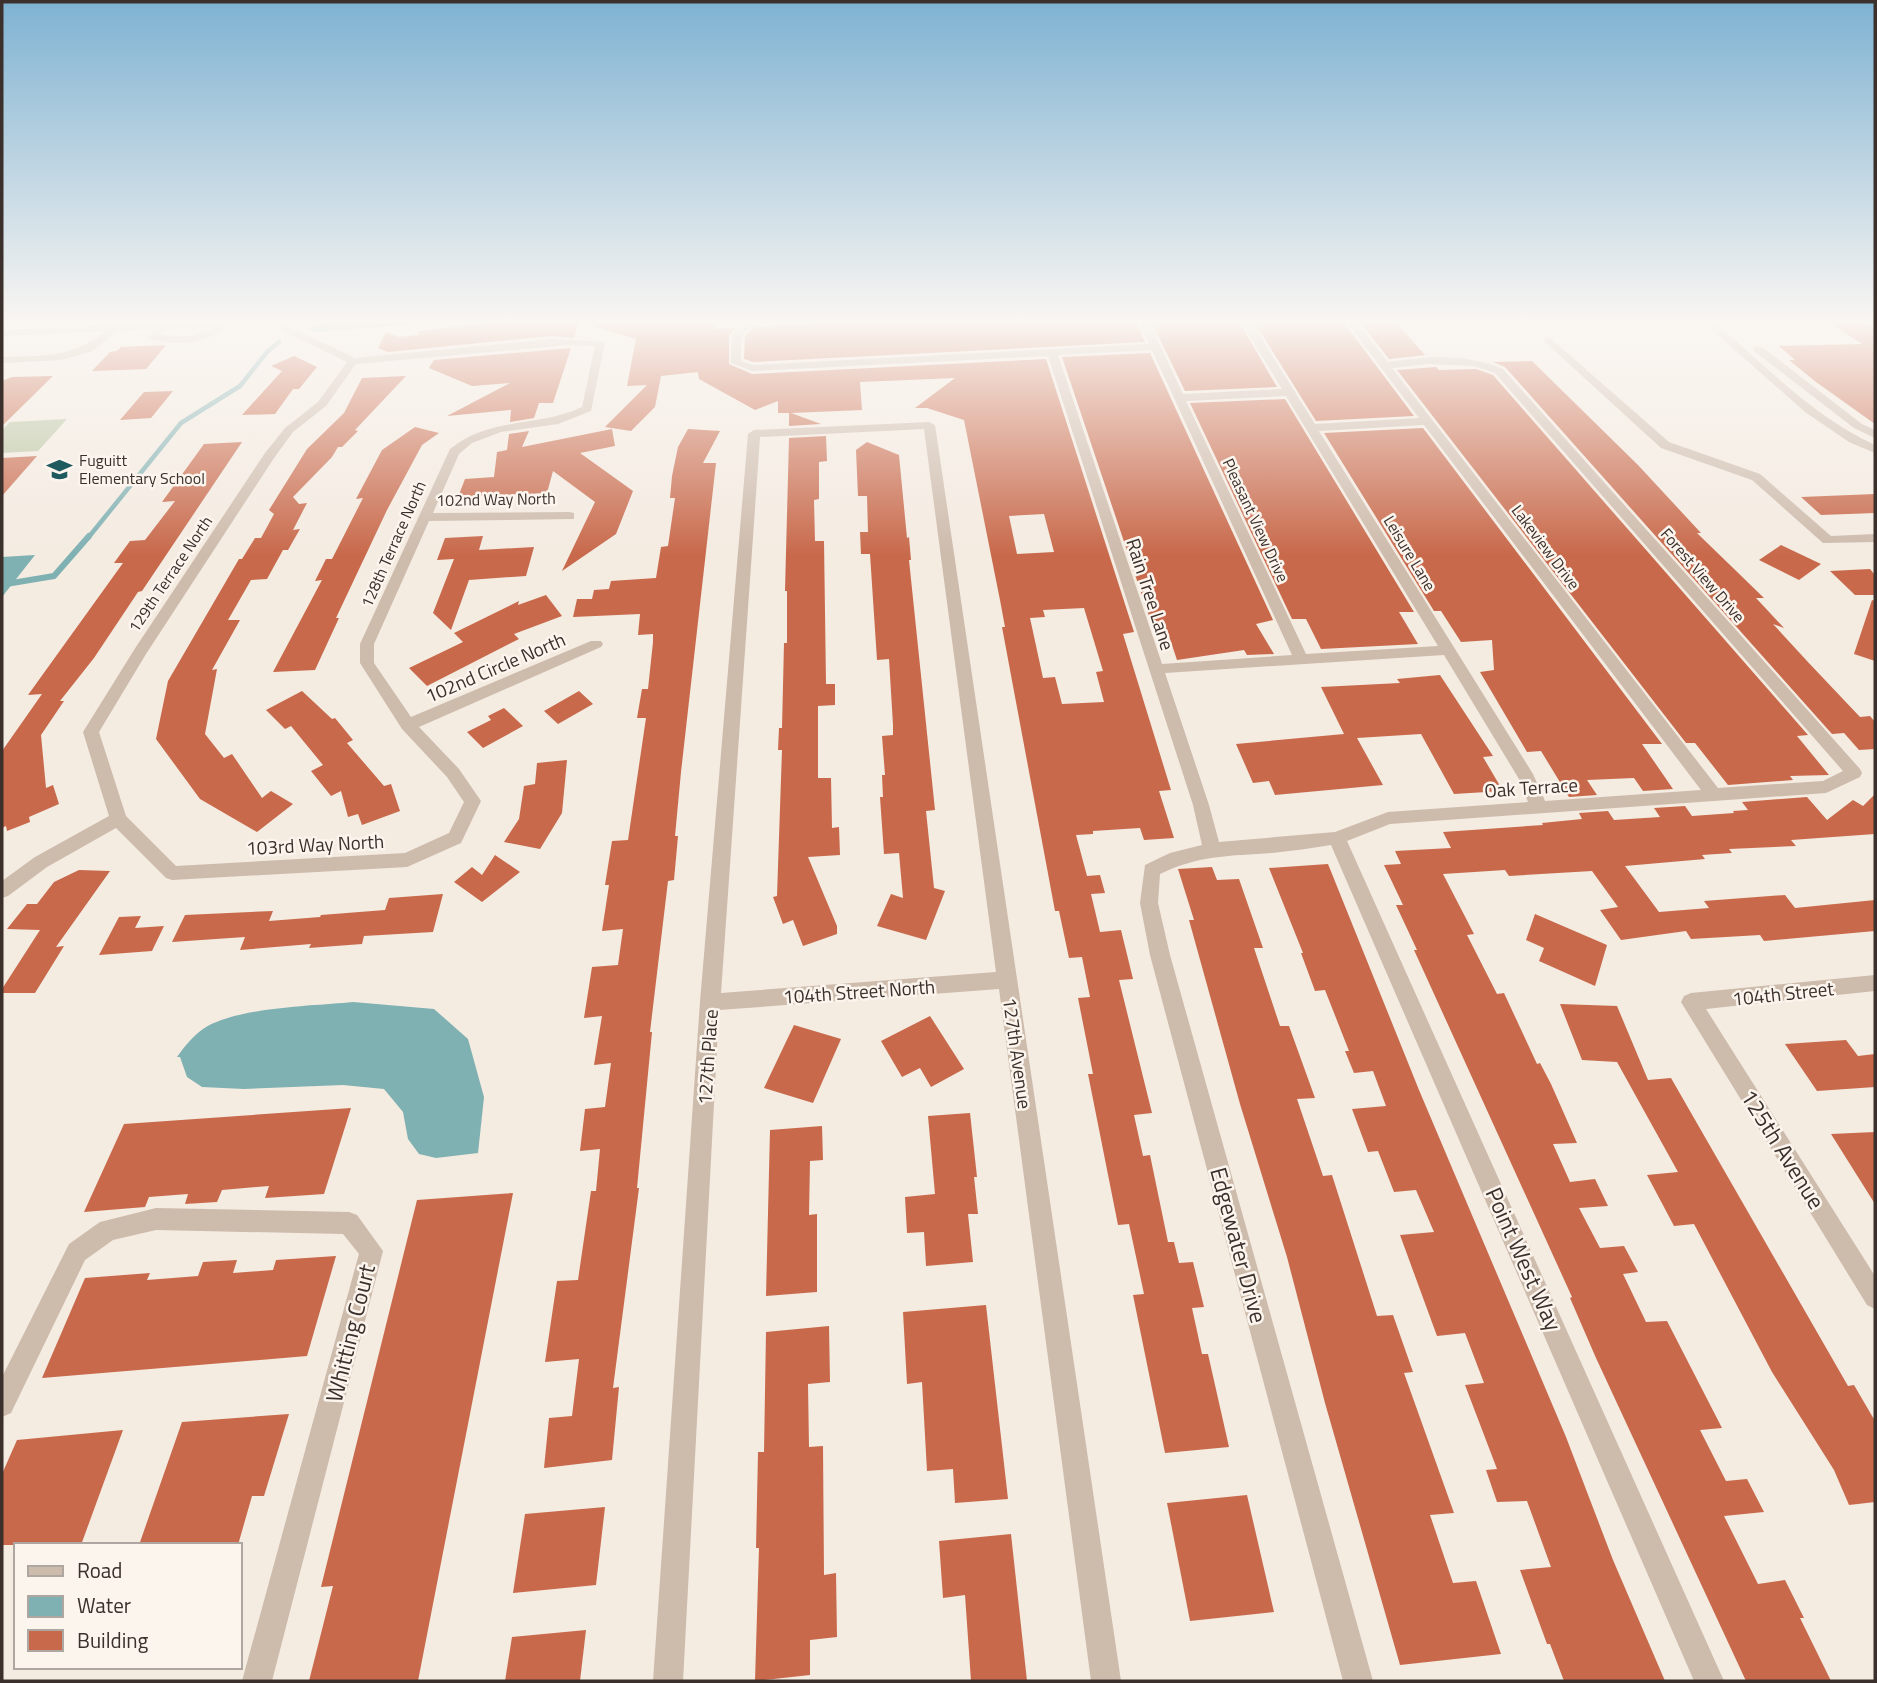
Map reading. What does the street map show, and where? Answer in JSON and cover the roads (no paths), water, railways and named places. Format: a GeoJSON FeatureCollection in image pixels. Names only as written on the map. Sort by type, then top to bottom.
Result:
{"type":"FeatureCollection","features":[{"type":"Feature","properties":{"kind":"street","name":"129th Terrace North"},"geometry":{"type":"LineString","coordinates":[[172,873],[118,819],[91,732],[139,653],[269,456],[289,430],[326,399]]}},
{"type":"Feature","properties":{"kind":"street","name":"128th Terrace North"},"geometry":{"type":"LineString","coordinates":[[455,838],[473,801],[453,773],[408,725],[367,663],[367,644],[454,452],[466,439],[489,429],[570,420],[587,410],[589,399]]}},
{"type":"Feature","properties":{"kind":"street","name":"Rain Tree Lane"},"geometry":{"type":"LineString","coordinates":[[1067,399],[1212,849]]}},
{"type":"Feature","properties":{"kind":"street","name":"Pleasant View Drive"},"geometry":{"type":"LineString","coordinates":[[1180,399],[1301,659]]}},
{"type":"Feature","properties":{"kind":"street","name":"Leisure Lane"},"geometry":{"type":"LineString","coordinates":[[1294,399],[1527,778],[1539,807]]}},
{"type":"Feature","properties":{"kind":"street","name":"Lakeview Drive"},"geometry":{"type":"LineString","coordinates":[[1410,399],[1714,795]]}},
{"type":"Feature","properties":{"kind":"street","name":"Forest View Drive"},"geometry":{"type":"LineString","coordinates":[[1524,399],[1854,773]]}},
{"type":"Feature","properties":{"kind":"street"},"geometry":{"type":"LineString","coordinates":[[1614,399],[1665,445],[1756,477],[1828,540],[1875,538]]}},
{"type":"Feature","properties":{"kind":"street"},"geometry":{"type":"LineString","coordinates":[[1798,399],[1830,423],[1875,449]]}},
{"type":"Feature","properties":{"kind":"street"},"geometry":{"type":"LineString","coordinates":[[1822,399],[1858,426],[1875,435]]}},
{"type":"Feature","properties":{"kind":"street"},"geometry":{"type":"LineString","coordinates":[[1313,428],[1427,421]]}},
{"type":"Feature","properties":{"kind":"street","name":"127th Avenue"},"geometry":{"type":"LineString","coordinates":[[754,434],[929,425],[1105,1681]]}},
{"type":"Feature","properties":{"kind":"street","name":"127th Place"},"geometry":{"type":"LineString","coordinates":[[668,1681],[710,1002],[754,434]]}},
{"type":"Feature","properties":{"kind":"street","name":"102nd Way North"},"geometry":{"type":"LineString","coordinates":[[423,517],[569,516]]}},
{"type":"Feature","properties":{"kind":"street","name":"102nd Circle North"},"geometry":{"type":"LineString","coordinates":[[408,725],[596,644]]}},
{"type":"Feature","properties":{"kind":"street"},"geometry":{"type":"LineString","coordinates":[[1156,669],[1448,650]]}},
{"type":"Feature","properties":{"kind":"street","name":"Oak Terrace"},"geometry":{"type":"LineString","coordinates":[[1212,849],[1272,846],[1337,838],[1388,818],[1826,787],[1854,773]]}},
{"type":"Feature","properties":{"kind":"street"},"geometry":{"type":"LineString","coordinates":[[2,891],[41,862],[118,819]]}},
{"type":"Feature","properties":{"kind":"street","name":"103rd Way North"},"geometry":{"type":"LineString","coordinates":[[172,873],[407,860],[455,838]]}},
{"type":"Feature","properties":{"kind":"street","name":"Point West Way"},"geometry":{"type":"LineString","coordinates":[[1337,838],[1709,1681]]}},
{"type":"Feature","properties":{"kind":"street","name":"Edgewater Drive"},"geometry":{"type":"LineString","coordinates":[[1212,849],[1176,858],[1151,870],[1149,903],[1160,956],[1358,1681]]}},
{"type":"Feature","properties":{"kind":"street","name":"104th Street North"},"geometry":{"type":"LineString","coordinates":[[710,1002],[1007,980]]}},
{"type":"Feature","properties":{"kind":"street","name":"104th Street"},"geometry":{"type":"LineString","coordinates":[[1691,1002],[1875,983]]}},
{"type":"Feature","properties":{"kind":"street","name":"125th Avenue"},"geometry":{"type":"LineString","coordinates":[[1691,1002],[1875,1297]]}},
{"type":"Feature","properties":{"kind":"street","name":"Whitting Court"},"geometry":{"type":"LineString","coordinates":[[2,1404],[77,1252],[108,1230],[156,1219],[349,1223],[371,1251],[369,1261],[257,1681]]}},
{"type":"Feature","properties":{"kind":"water"},"geometry":{"type":"Polygon","coordinates":[[[35,555],[2,597],[2,557],[35,555]]]}},
{"type":"Feature","properties":{"kind":"water"},"geometry":{"type":"Polygon","coordinates":[[[353,1002],[434,1009],[468,1039],[484,1097],[478,1153],[436,1158],[419,1154],[408,1139],[403,1112],[384,1089],[343,1085],[244,1089],[202,1087],[187,1077],[180,1057],[177,1057],[203,1029],[234,1016],[275,1009],[353,1002]]]}},
{"type":"Feature","properties":{"kind":"waterway"},"geometry":{"type":"LineString","coordinates":[[88,538],[181,423],[220,399]]}},
{"type":"Feature","properties":{"kind":"waterway"},"geometry":{"type":"LineString","coordinates":[[6,584],[54,576],[89,536]]}},
{"type":"Feature","properties":{"kind":"place","name":"Fuguitt Elementary School"},"geometry":{"type":"Point","coordinates":[59,469]}}]}
